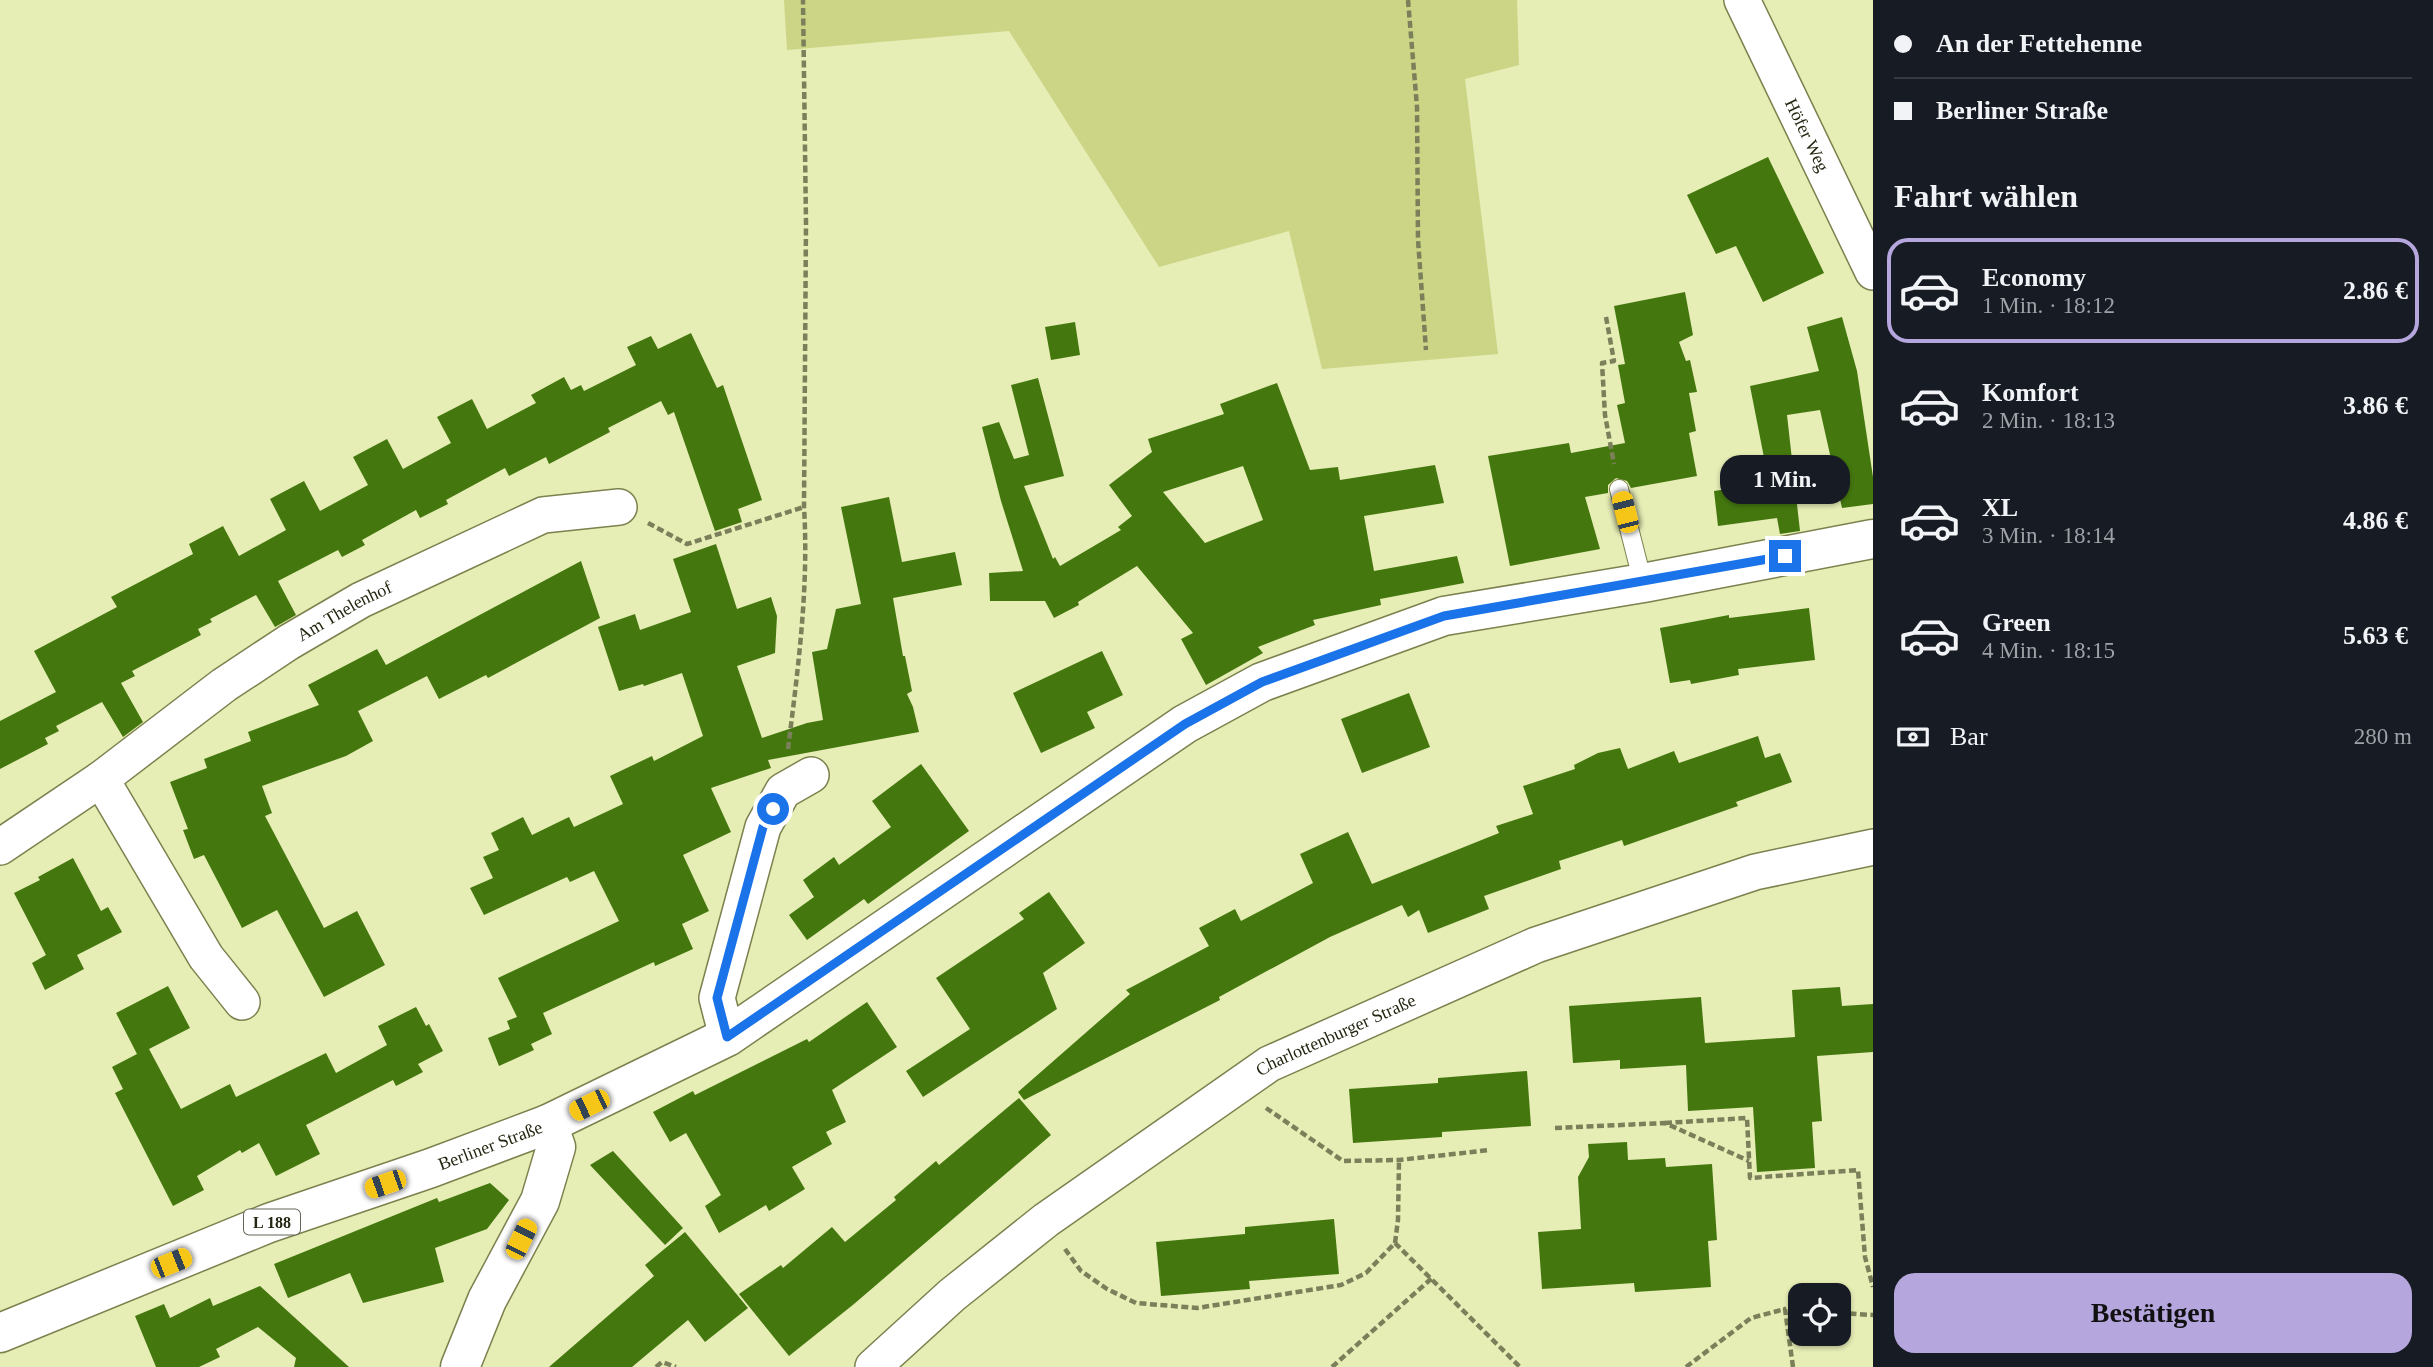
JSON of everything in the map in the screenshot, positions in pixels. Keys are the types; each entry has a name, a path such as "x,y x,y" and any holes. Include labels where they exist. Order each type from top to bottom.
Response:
{"main road":[{"name":"Berliner Straße","path":"0,1334 269,1223 548,1124 727,1037 1185,724 1262,682 1444,616 1643,583 1873,539"},
{"path":"460,1367 487,1300 540,1200 556,1147 548,1124"}],"street":[{"name":"Höfer Weg","path":"1742,0 1873,272"},
{"name":"Am Thelenhof","path":"0,847 101,779 224,685 289,642 361,600 543,515 619,507"},
{"path":"101,779 206,957 242,1002"},
{"path":"727,1037 717,998 763,827 797,783"},
{"name":"Charlottenburger Straße","path":"873,1367 952,1295 1046,1220 1269,1064 1536,945 1755,872 1873,847"}],"lane":[{"path":"1619,489 1643,583"}],"path":[{"path":"797,783 806,542 803,507 806,223 803,0"},
{"path":"1408,0 1417,107 1418,240 1426,350"},
{"path":"1606,317 1614,361 1602,363 1605,415 1619,489"},
{"path":"619,507 687,544 803,507"},
{"path":"1236,1087 1343,1161 1399,1160 1490,1150"},
{"path":"1555,1128 1747,1118 1750,1178 1858,1170 1865,1256 1873,1287"},
{"path":"1665,1123 1749,1161"},
{"path":"1081,1271 1107,1289 1136,1303 1197,1308 1340,1285 1366,1273 1395,1242 1399,1160"},
{"path":"1395,1242 1520,1367"},
{"path":"1332,1367 1432,1278"},
{"path":"1785,1309 1793,1367"},
{"path":"1686,1367 1751,1318 1788,1309"},
{"path":"1851,1314 1873,1315"},
{"path":"656,1367 662,1362 676,1367"}],"green space":[{"path":"784,0 1517,0 1519,65 1465,79 1498,354 1322,369 1289,231 1159,267 1009,31 787,50"}],"building":[{"path":"1768,157 1824,273 1763,302 1736,246 1716,254 1687,195"},
{"path":"1685,292 1693,335 1679,342 1686,361 1690,360 1697,392 1689,393 1696,431 1689,433 1697,476 1631,488 1627,481 1616,478 1608,485 1608,493 1585,497 1600,549 1510,566 1488,456 1569,443 1571,453 1625,443 1617,405 1625,403 1618,365 1625,364 1614,306"},
{"path":"1842,317 1857,371 1873,477 1873,504 1842,508 1820,410 1787,415 1800,531 1780,534 1777,518 1718,526 1714,491 1769,483 1750,386 1819,371 1807,327"},
{"path":"1075,322 1080,355 1051,360 1045,327"},
{"path":"691,333 717,388 723,385 762,500 738,509 742,522 715,531 674,412 668,415 661,401 608,428 610,432 549,464 546,457 509,476 505,468 446,500 448,504 420,518 416,510 362,540 365,545 342,557 338,550 278,581 296,615 275,627 256,595 210,619 212,622 198,629 201,635 132,671 135,676 121,683 143,722 123,737 102,702 56,726 59,731 45,738 48,744 0,769 0,721 56,692 34,651 117,607 111,597 193,554 189,544 223,526 239,556 286,530 270,499 304,481 320,511 368,485 353,457 387,439 403,469 451,443 437,417 472,399 487,429 536,403 531,395 564,377 571,390 581,385 584,391 636,365 627,347 651,336 658,349"},
{"path":"1038,378 1064,476 1024,486 1053,559 1055,557 1060,566 1121,530 1118,527 1132,516 1109,485 1152,452 1148,439 1224,414 1220,404 1277,383 1310,470 1338,467 1340,480 1435,465 1444,503 1364,516 1374,571 1457,556 1464,583 1380,599 1381,605 1313,620 1315,625 1258,647 1263,653 1206,685 1181,639 1193,633 1137,566 1078,602 1079,605 1054,618 1045,601 990,601 989,573 1023,571 982,427 999,422 1014,459 1029,455 1011,385","holes":["1243,466 1263,520 1205,543 1163,492"]},
{"path":"889,497 902,562 955,552 962,585 893,598 912,691 907,694 919,732 768,760 771,768 711,788 731,832 683,855 709,911 682,924 693,949 655,966 654,962 543,1013 552,1034 531,1044 534,1050 499,1066 488,1038 510,1029 507,1021 517,1017 498,978 619,921 594,871 570,882 567,877 484,915 470,888 493,878 483,857 499,850 491,833 523,817 532,835 569,817 574,827 623,804 610,776 652,756 654,761 703,736 682,673 619,691 598,627 635,614 640,630 691,612 673,559 716,544 737,609 771,597 777,616 775,653 737,666 762,738 823,720 812,652 827,649 836,609 861,604 841,507"},
{"path":"581,561 600,618 488,678 486,675 439,699 427,676 358,711 373,741 346,756 262,786 272,813 265,816 324,928 357,911 385,965 324,997 277,910 242,928 204,855 194,859 183,830 188,829 170,782 207,768 204,759 251,741 248,732 319,705 308,685 377,649 386,665"},
{"path":"1809,608 1815,660 1738,669 1739,675 1691,684 1690,680 1670,683 1660,628 1729,615 1729,618"},
{"path":"1102,651 1123,695 1087,712 1095,728 1041,753 1013,693"},
{"path":"1409,693 1430,747 1362,773 1341,719"},
{"path":"1758,736 1765,758 1780,753 1792,782 1736,802 1738,806 1624,846 1622,840 1559,861 1561,869 1484,896 1489,909 1428,933 1419,910 1408,917 1402,905 1330,937 1219,997 1220,1000 1024,1100 1018,1092 1130,994 1126,990 1209,946 1199,928 1235,909 1241,921 1313,883 1300,854 1348,832 1372,884 1499,833 1496,826 1533,814 1523,786 1575,769 1574,765 1598,753 1620,748 1628,769 1674,751 1679,763"},
{"path":"921,764 969,831 868,904 864,899 807,940 789,915 814,897 803,880 834,857 839,865 891,827 872,801"},
{"path":"73,858 101,911 108,907 122,932 77,955 84,969 45,990 32,963 46,955 14,893"},
{"path":"1049,892 1085,943 1043,973 1057,1009 923,1097 906,1071 970,1029 936,978 1024,919 1019,913"},
{"path":"168,986 190,1028 149,1049 181,1109 230,1084 236,1097 326,1053 336,1073 387,1045 378,1026 416,1007 426,1026 429,1024 443,1051 418,1064 423,1072 396,1086 393,1080 306,1125 320,1154 276,1176 259,1143 242,1153 240,1150 197,1176 204,1190 173,1206 115,1093 123,1089 112,1067 137,1054 116,1013"},
{"path":"1840,987 1842,1006 1873,1004 1873,1052 1817,1056 1822,1121 1812,1122 1815,1168 1757,1172 1753,1107 1688,1111 1686,1065 1620,1069 1620,1060 1573,1063 1569,1006 1701,997 1705,1043 1795,1037 1792,990"},
{"path":"867,1002 897,1047 832,1090 846,1122 826,1132 832,1144 792,1167 805,1189 769,1211 766,1205 719,1233 705,1206 721,1195 686,1133 670,1142 653,1112 693,1091 695,1095 807,1039 809,1042"},
{"path":"1527,1071 1531,1126 1442,1132 1442,1137 1353,1143 1349,1089 1438,1083 1438,1078"},
{"path":"1019,1098 1051,1135 854,1304 789,1356 739,1294 781,1265 783,1268 832,1227 845,1242 896,1200 894,1197 936,1161 939,1165"},
{"path":"1627,1142 1628,1160 1665,1158 1666,1167 1712,1164 1717,1240 1708,1241 1711,1287 1635,1292 1634,1283 1542,1289 1538,1232 1581,1229 1578,1177 1589,1157 1588,1144"},
{"path":"613,1151 683,1228 665,1245 590,1165"},
{"path":"490,1183 509,1200 487,1229 435,1248 444,1282 363,1303 350,1273 288,1298 274,1264 437,1198 439,1202"},
{"path":"1334,1219 1339,1274 1249,1281 1250,1289 1161,1296 1156,1242 1245,1234 1245,1227"},
{"path":"685,1232 748,1308 705,1342 688,1320 632,1367 549,1367 654,1276 645,1265"},
{"path":"260,1286 349,1367 294,1367 296,1358 258,1327 216,1349 220,1357 199,1367 156,1367 135,1316 164,1304 170,1318 210,1298 213,1306"}],"route":[{"path":"773,809 763,827 717,998 727,1037 1185,724 1262,682 1444,616 1785,556"}]}
